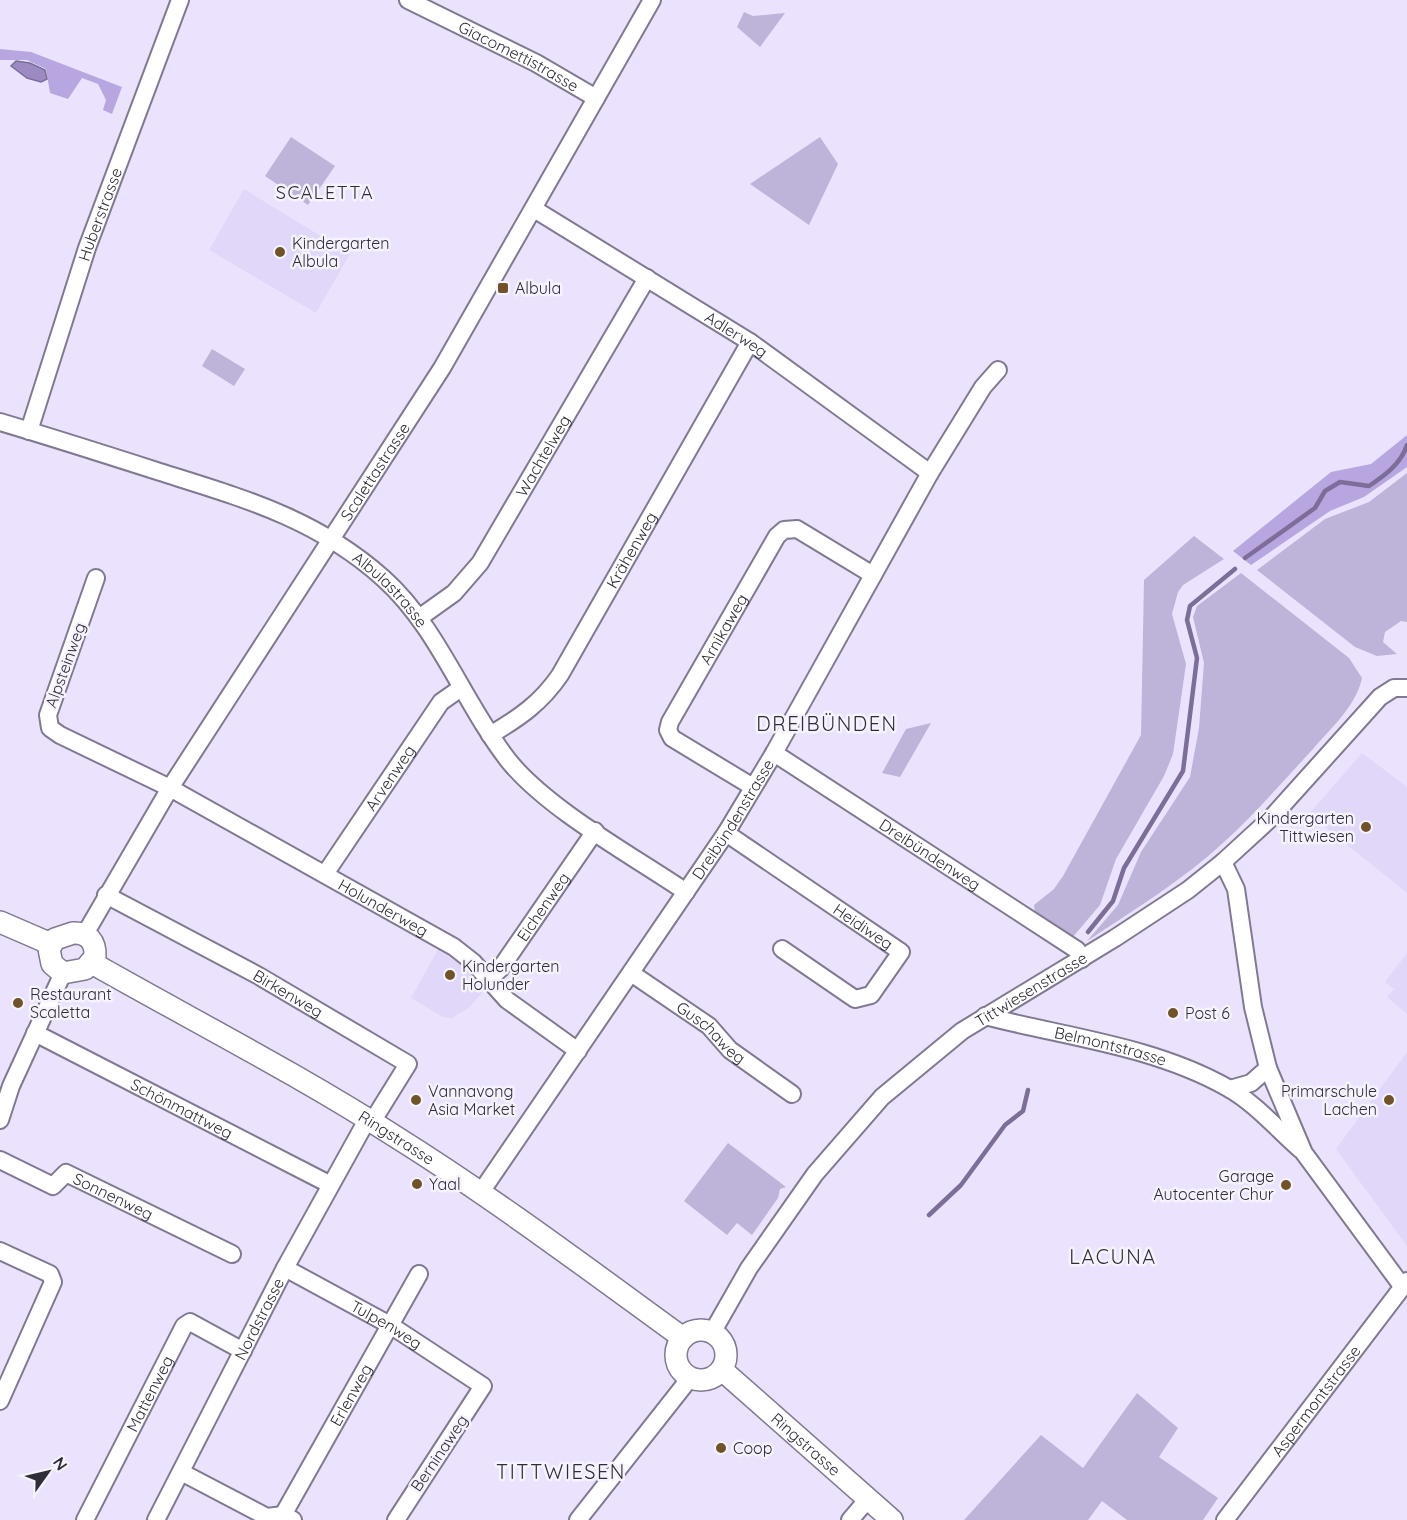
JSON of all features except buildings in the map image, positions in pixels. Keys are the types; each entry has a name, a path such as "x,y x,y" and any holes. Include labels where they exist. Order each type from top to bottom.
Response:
{"main road":[{"path":"0,922 51,944"},
{"path":"73,933 85,934 94,945 95,957 92,963 86,969 63,972 57,970 49,958 51,944 62,936 73,933"},
{"name":"Ringstrasse","path":"92,963 310,1084 481,1192 683,1338"},
{"path":"697,1331 712,1333 724,1345 725,1362 722,1370 708,1380 690,1378 678,1364 678,1346 683,1338 697,1331"},
{"name":"Ringstrasse","path":"722,1370 892,1520"}],"street":[{"name":"Huberstrasse","path":"29,431 87,248 180,0"},
{"name":"Giacomettistrasse","path":"408,0 536,63 596,98"},
{"name":"Scalettastrasse","path":"85,934 170,788 442,368 652,0"},
{"name":"Adlerweg","path":"534,208 750,342 930,473"},
{"name":"Wachtelweg","path":"419,618 454,593 480,563 647,278"},
{"name":"Krähenweg","path":"490,735 531,710 548,693 560,675 750,342"},
{"name":"Dreibündenstrasse","path":"481,1192 726,833 774,753 930,473 983,387 998,370"},
{"name":"Albulastrasse","path":"0,422 249,499 302,522 330,540 382,576 419,618 490,735 510,762 538,790 686,892"},
{"name":"Arnikaweg","path":"753,787 672,738 668,730 670,722 777,536 784,530 797,529 873,575"},
{"name":"Alpsteinweg","path":"96,578 48,715 50,728 170,788"},
{"name":"Arvenweg","path":"325,874 441,702 461,688"},
{"name":"Tittwiesenstrasse","path":"712,1333 756,1258 815,1174 861,1118 882,1097 985,1016 1082,959 1188,890 1271,818 1362,716 1400,688"},
{"name":"Dreibündenweg","path":"774,753 1077,950 1082,959"},
{"name":"Holunderweg","path":"170,788 454,947 473,962 515,1006 578,1051"},
{"name":"Eichenweg","path":"488,980 500,969 595,831"},
{"name":"Heidiweg","path":"726,833 901,952 872,995 855,999 782,949"},
{"name":"Belmontstrasse","path":"1223,862 1236,890 1250,987 1268,1068 1304,1153"},
{"name":"Birkenweg","path":"106,895 259,976 408,1064 369,1121"},
{"path":"0,1120 6,1083 36,1033 63,972"},
{"name":"Guschaweg","path":"631,973 709,1026 730,1050 792,1094"},
{"name":"Belmontstrasse","path":"985,1016 1052,1033 1124,1047 1190,1070 1230,1089 1304,1153 1405,1284"},
{"name":"Schönmattweg","path":"36,1033 329,1184"},
{"path":"1230,1089 1251,1083 1268,1068"},
{"name":"Nordstrasse","path":"156,1520 329,1184 369,1121"},
{"name":"Sonnenweg","path":"0,1160 53,1186 66,1173 232,1254"},
{"path":"0,1251 50,1274 53,1282 0,1401"},
{"name":"Tulpenweg","path":"285,1268 390,1325 483,1386"},
{"name":"Erlenweg","path":"288,1517 419,1274"},
{"name":"Aspermontstrasse","path":"1225,1520 1405,1284"},
{"name":"Mattenweg","path":"85,1520 184,1326 190,1322 243,1351"},
{"path":"578,1520 690,1378"},
{"name":"Berninaweg","path":"396,1520 483,1386"},
{"path":"181,1472 267,1517 288,1517"},
{"path":"850,1520 868,1499"}],"shaded area":[{"path":"744,12 753,16 785,13 760,47 737,27"},
{"path":"0,49 31,52 122,87 112,114 103,110 106,100 98,84 82,78 68,99 50,93 46,69 27,60 0,60"},
{"path":"16,61 30,63 45,70 47,79 41,82 27,78 11,66"},
{"path":"291,137 335,166 308,205 265,176"},
{"path":"820,137 838,164 809,225 750,184"},
{"name":"Kindergarten Albula","path":"244,189 350,254 316,313 209,250"},
{"path":"212,349 245,369 234,386 202,366"},
{"path":"1407,435 1407,467 1364,497 1330,511 1251,565 1233,551 1331,472 1371,464"},
{"path":"1407,473 1407,622 1401,621 1385,632 1383,642 1397,654 1377,656 1355,647 1257,570 1325,519 1369,502"},
{"path":"1194,536 1224,559 1183,585 1178,592 1172,614 1186,664 1173,754 1164,776 1116,859 1100,905 1072,938 1035,913 1034,905 1054,889 1063,876 1141,735 1144,580"},
{"path":"1241,573 1349,658 1362,678 1359,688 1349,707 1335,725 1259,808 1224,842 1175,882 1087,941 1118,905 1141,852 1190,777 1199,728 1204,663 1193,617 1197,606"},
{"path":"931,723 900,777 882,773 906,729"},
{"name":"Kindergarten Tittwiesen","path":"1362,753 1407,787 1407,893 1309,814"},
{"name":"Kindergarten Holunder","path":"440,946 465,962 487,987 470,1007 452,1018 443,1017 411,998"},
{"path":"1407,953 1407,1014 1387,997 1394,989 1385,982"},
{"name":"Primarschule Lachen","path":"1407,1052 1407,1246 1336,1149"},
{"path":"728,1143 786,1187 780,1189 778,1198 752,1235 737,1223 727,1235 684,1201"},
{"path":"1137,1393 1178,1428 1159,1457 1218,1498 1203,1520 1127,1520 1102,1501 1088,1520 964,1520 1041,1435 1083,1468"}],"waterway":[{"path":"1245,558 1315,508 1325,491 1340,482 1369,486 1375,482 1396,464 1407,445"},
{"path":"1088,932 1113,901 1124,868 1183,771 1197,658 1187,620 1190,606 1235,569"},
{"path":"929,1215 961,1185 1005,1125 1023,1111 1028,1090"}],"place":[{"name":"Kindergarten Albula","path":"280,252"},
{"name":"Albula","path":"503,288"},
{"name":"Kindergarten Tittwiesen","path":"1366,827"},
{"name":"Kindergarten Holunder","path":"450,975"},
{"name":"Restaurant Scaletta","path":"18,1003"},
{"name":"Post 6","path":"1173,1013"},
{"name":"Vannavong Asia Market","path":"416,1100"},
{"name":"Primarschule Lachen","path":"1389,1100"},
{"name":"Yaal","path":"417,1184"},
{"name":"Garage Autocenter Chur","path":"1286,1185"},
{"name":"Coop","path":"721,1448"}],"district":[{"name":"SCALETTA","path":"325,193"},
{"name":"DREIBÜNDEN","path":"827,724"},
{"name":"LACUNA","path":"1113,1257"},
{"name":"TITTWIESEN","path":"561,1472"}]}
